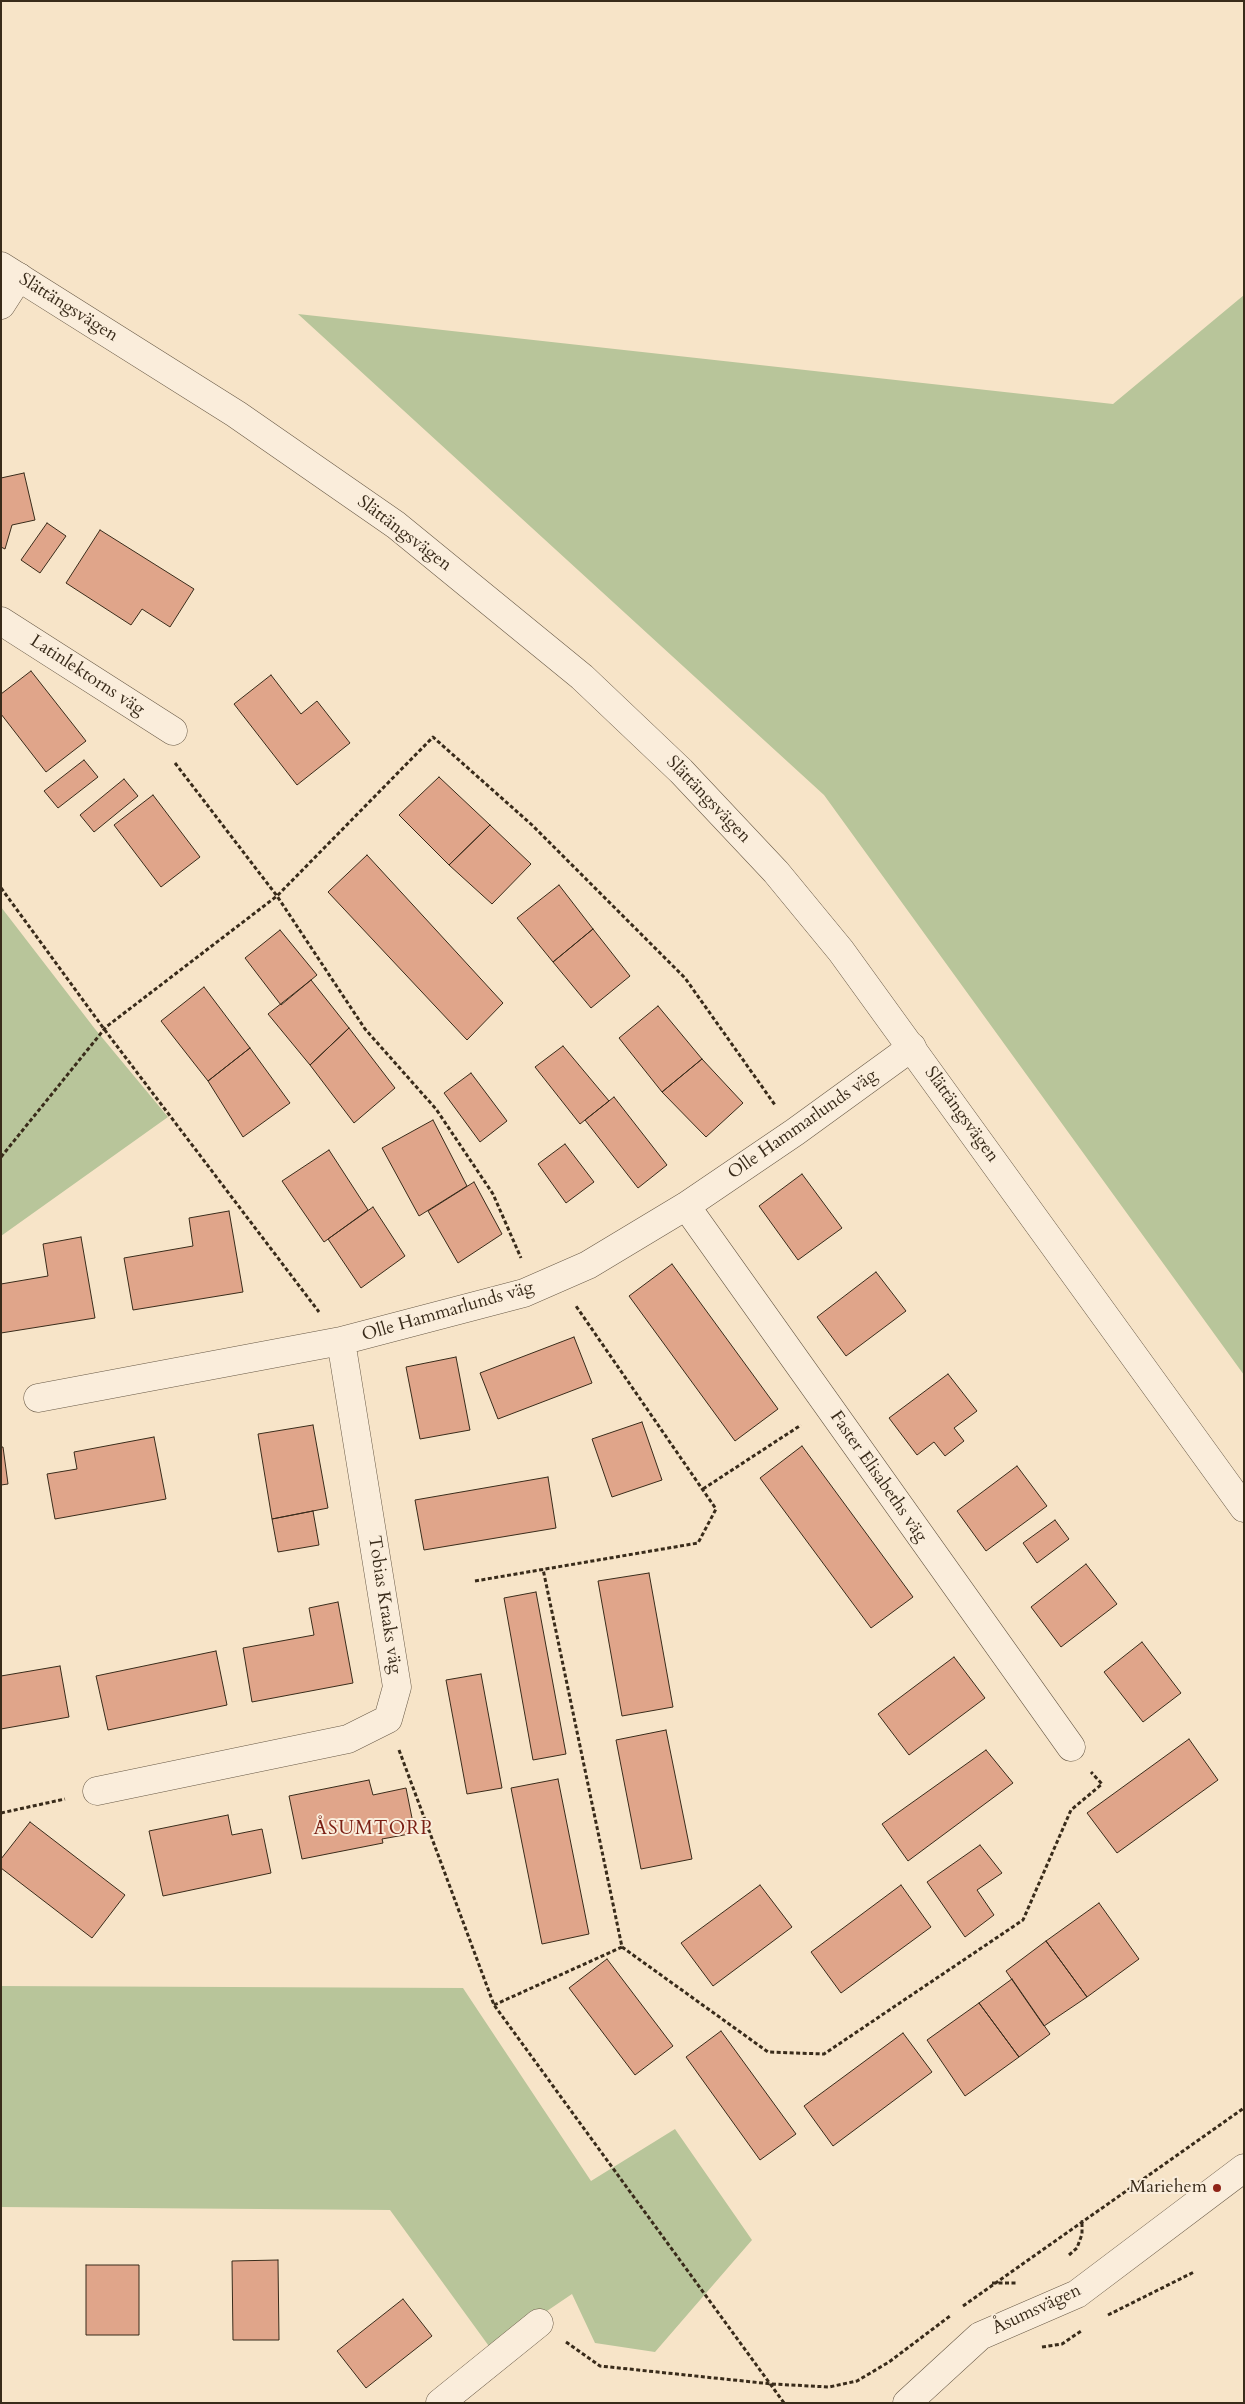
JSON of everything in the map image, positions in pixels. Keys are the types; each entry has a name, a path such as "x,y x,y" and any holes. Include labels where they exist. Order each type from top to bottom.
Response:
{"street":[{"path":"1,305 10,272"},
{"name":"Slättängsvägen","path":"10,272 236,414 396,525 582,677 681,771 776,872 841,951 1244,1508"},
{"name":"Latinlektorns väg","path":"1,621 173,731"},
{"name":"Olle Hammarlunds väg","path":"38,1398 341,1341 524,1293 588,1265 686,1206 795,1132 912,1047"},
{"name":"Faster Elisabeths väg","path":"686,1206 1071,1747"},
{"name":"Tobias Kraaks väg","path":"341,1341 397,1687 388,1719"},
{"path":"97,1791 348,1739 388,1719"},
{"name":"Åsumsvägen","path":"907,2403 980,2336 1077,2294 1244,2168"},
{"path":"440,2403 539,2323"}],"path":[{"path":"173,731 172,760 277,896 365,1029 436,1108 493,1194 520,1254 524,1293"},
{"path":"1,1156 104,1029 277,896 433,737 532,825 685,978 795,1132"},
{"path":"1,888 104,1029 341,1341"},
{"path":"475,1581 698,1543 716,1509 557,1279"},
{"path":"703,1490 828,1407"},
{"path":"543,1569 622,1947 768,2052 824,2054 1023,1920 1071,1810 1102,1784 1071,1747"},
{"path":"388,1719 494,2005 784,2403"},
{"path":"1,1813 35,1808 97,1791"},
{"path":"494,2005 622,1947"},
{"path":"960,2308 992,2283 1244,2108"},
{"path":"1063,2261 1077,2248 1082,2234 1082,2220"},
{"path":"992,2283 1023,2283"},
{"path":"539,2323 600,2366 829,2388 858,2382 889,2362 952,2314"}],"green space":[{"path":"1244,295 1244,1375 824,795 298,314 1113,404"},
{"path":"1,907 95,1029 168,1117 1,1236"},
{"path":"1,1986 463,1988 591,2181 675,2129 752,2240 655,2352 595,2343 572,2294 491,2349 390,2210 1,2207"}],"building":[{"path":"24,473 35,520 12,525 5,549 1,547 1,478"},
{"path":"47,523 66,536 40,573 21,560"},
{"path":"100,530 194,589 170,627 142,609 131,625 66,583"},
{"path":"31,671 86,741 46,772 1,714 1,694"},
{"path":"271,675 301,714 317,701 350,743 297,785 234,704"},
{"path":"84,760 98,777 58,808 44,791"},
{"path":"439,777 490,825 449,865 399,815"},
{"path":"124,779 138,796 94,832 80,815"},
{"path":"153,795 200,857 161,887 114,825"},
{"path":"490,825 531,864 492,904 449,865"},
{"path":"367,855 503,1003 467,1040 328,892"},
{"path":"559,885 593,929 553,962 517,918"},
{"path":"593,929 630,976 591,1008 553,962"},
{"path":"280,930 317,975 281,1005 245,958"},
{"path":"311,980 349,1028 310,1065 268,1014"},
{"path":"204,987 250,1048 208,1081 161,1021"},
{"path":"658,1006 702,1059 662,1092 619,1038"},
{"path":"349,1028 395,1088 354,1123 310,1065"},
{"path":"563,1046 609,1101 580,1124 535,1067"},
{"path":"250,1048 290,1103 243,1137 208,1081"},
{"path":"702,1059 743,1103 706,1137 662,1092"},
{"path":"471,1073 507,1121 480,1142 444,1093"},
{"path":"614,1097 667,1165 638,1188 585,1120"},
{"path":"433,1120 467,1186 419,1216 382,1148"},
{"path":"565,1144 594,1182 566,1203 538,1164"},
{"path":"329,1150 368,1210 324,1242 282,1181"},
{"path":"802,1174 842,1228 798,1260 759,1206"},
{"path":"474,1182 502,1234 458,1263 428,1211"},
{"path":"373,1207 405,1256 361,1288 328,1239"},
{"path":"229,1211 243,1292 133,1310 124,1258 193,1246 189,1218"},
{"path":"81,1237 95,1318 1,1333 1,1284 48,1276 43,1244"},
{"path":"672,1264 778,1409 735,1441 629,1296"},
{"path":"876,1272 906,1311 846,1356 817,1317"},
{"path":"574,1337 592,1383 498,1419 480,1373"},
{"path":"456,1357 470,1430 420,1439 406,1367"},
{"path":"948,1374 977,1411 954,1428 964,1441 945,1456 934,1442 917,1455 889,1418"},
{"path":"642,1422 662,1480 612,1497 592,1439"},
{"path":"313,1425 328,1508 272,1519 258,1434"},
{"path":"154,1437 166,1499 55,1519 47,1474 77,1469 74,1452"},
{"path":"802,1446 913,1597 871,1628 760,1478"},
{"path":"1,1447 3,1447 8,1484 1,1485"},
{"path":"1017,1466 1047,1506 986,1551 957,1511"},
{"path":"548,1477 556,1528 424,1550 415,1500"},
{"path":"313,1511 319,1545 278,1552 272,1519"},
{"path":"1055,1520 1069,1539 1037,1563 1023,1543"},
{"path":"1086,1564 1117,1604 1061,1647 1031,1607"},
{"path":"649,1573 673,1707 622,1716 598,1581"},
{"path":"536,1592 566,1754 533,1760 504,1598"},
{"path":"338,1602 353,1683 252,1702 243,1648 314,1635 309,1608"},
{"path":"1142,1642 1181,1693 1143,1722 1104,1672"},
{"path":"216,1651 227,1705 108,1730 96,1676"},
{"path":"954,1657 985,1698 909,1755 878,1714"},
{"path":"60,1666 69,1717 1,1729 1,1676"},
{"path":"481,1674 502,1788 467,1794 446,1680"},
{"path":"666,1730 692,1859 641,1869 616,1740"},
{"path":"1189,1739 1218,1780 1117,1853 1087,1813"},
{"path":"986,1750 1013,1783 908,1861 882,1824"},
{"path":"558,1779 589,1934 542,1944 511,1788"},
{"path":"369,1780 373,1795 406,1788 415,1833 382,1839 383,1843 302,1859 289,1796"},
{"path":"228,1815 232,1835 262,1829 271,1873 163,1896 149,1831"},
{"path":"30,1822 125,1895 92,1938 1,1868 1,1859"},
{"path":"980,1845 1002,1873 977,1890 994,1915 965,1937 927,1882"},
{"path":"760,1885 792,1927 713,1986 681,1943"},
{"path":"901,1885 931,1927 841,1993 811,1952"},
{"path":"1099,1903 1139,1959 1087,1997 1046,1941"},
{"path":"1046,1941 1087,1997 1044,2026 1006,1971"},
{"path":"607,1959 673,2046 635,2075 569,1988"},
{"path":"1012,1979 1050,2034 1019,2057 979,2003"},
{"path":"979,2003 1019,2057 965,2096 927,2040"},
{"path":"721,2031 796,2134 760,2160 686,2057"},
{"path":"903,2033 932,2072 833,2146 804,2106"},
{"path":"278,2260 279,2340 233,2340 232,2261"},
{"path":"86,2265 139,2265 139,2335 86,2335"},
{"path":"403,2299 432,2336 366,2388 337,2351"}],"place":[{"name":"Mariehem","path":"1217,2188"}],"district":[{"name":"ÅSUMTORP","path":"373,1830"}]}
